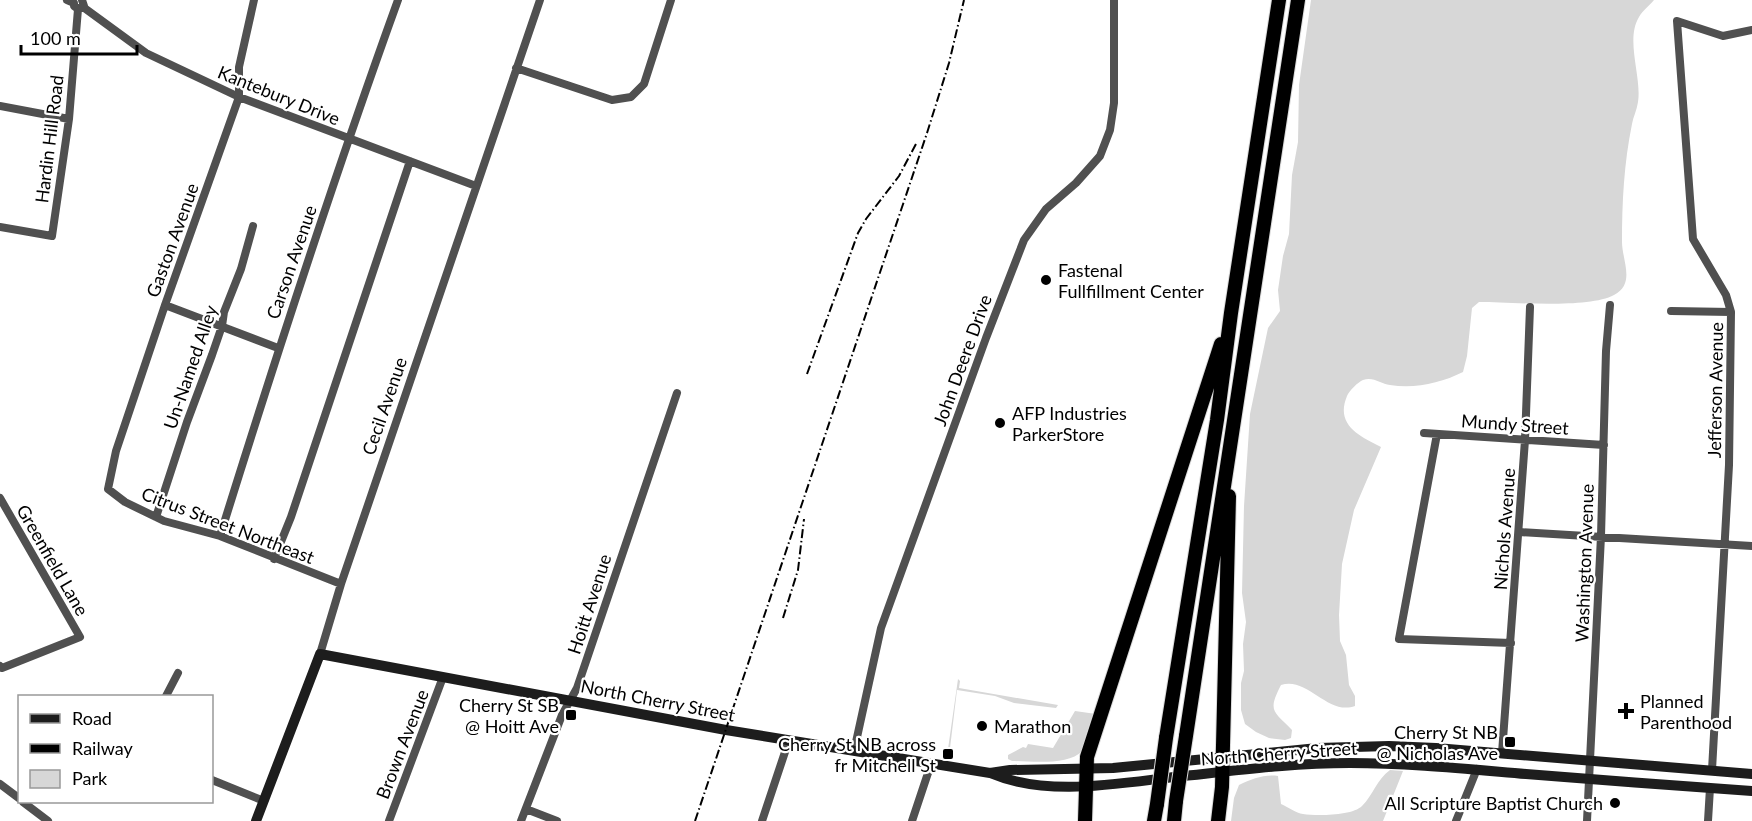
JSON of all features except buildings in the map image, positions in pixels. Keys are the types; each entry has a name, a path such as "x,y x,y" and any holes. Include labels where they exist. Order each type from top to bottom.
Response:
{"highway":[{"path":"1154,821 1217,420 1279,0"},
{"path":"1174,821 1298,0"},
{"path":"1085,821 1087,757 1231,314"},
{"path":"1218,821 1222,772 1228,580 1229,446"}],"main road":[{"name":"North Cherry Street","path":"320,654 691,724 990,773 1008,781 1024,783 1086,785 1349,763 1425,765 1752,791"},
{"name":"Cecil Avenue","path":"256,821 320,654"},
{"name":"North Cherry Street","path":"990,773 1010,770 1086,769 1318,748 1408,746 1752,774"}],"street":[{"name":"Gaston Avenue","path":"108,489 116,451 239,97 239,67 254,0"},
{"name":"Carson Avenue","path":"220,536 278,348 348,138 398,0"},
{"name":"Cecil Avenue","path":"320,654 341,584 540,0"},
{"path":"516,68 612,100 631,97 644,84 671,0"},
{"name":"John Deere Drive","path":"854,751 881,628 1024,240 1046,209 1076,183 1100,156 1110,130 1114,103 1114,0"},
{"name":"Kantebury Drive","path":"77,3 146,53 239,97 476,186"},
{"name":"Hardin Hill Road","path":"0,227 52,236 69,119 77,3"},
{"name":"Jefferson Avenue","path":"1712,770 1728,465 1731,312 1726,295 1693,239 1677,21 1723,36 1752,30"},
{"path":"0,106 69,119"},
{"path":"274,559 291,517 410,161"},
{"name":"Un-Named Alley","path":"156,517 222,326 224,312 241,269 253,226"},
{"path":"165,305 278,348"},
{"name":"Washington Avenue","path":"1587,821 1601,536 1606,351 1610,305"},
{"name":"Nichols Avenue","path":"1502,753 1525,440 1530,307"},
{"path":"1671,311 1731,312"},
{"name":"Hoitt Avenue","path":"521,821 562,715 571,700 676,393"},
{"name":"Mundy Street","path":"1424,433 1604,445"},
{"path":"1437,434 1399,639 1510,643"},
{"name":"Citrus Street Northeast","path":"108,489 125,502 156,517 220,536 341,584"},
{"name":"Greenfield Lane","path":"0,498 80,637 1,667"},
{"path":"1519,532 1752,546"},
{"path":"167,695 178,673"},
{"name":"Brown Avenue","path":"389,821 443,677"},
{"path":"762,821 789,740"},
{"path":"912,821 931,764"},
{"path":"1456,821 1477,770"},
{"path":"213,780 264,801"},
{"path":"0,784 18,798"},
{"path":"1708,821 1710,788"},
{"path":"25,803 48,821"},
{"path":"526,809 557,821"}],"green space":[{"path":"1311,0 1654,0 1644,10 1635,26 1634,47 1639,92 1629,139 1624,183 1622,242 1626,271 1625,285 1614,295 1586,302 1549,304 1479,302 1472,308 1463,372 1437,382 1418,386 1390,385 1367,379 1359,383 1347,396 1344,415 1351,428 1357,434 1381,447 1354,510 1342,564 1340,641 1346,655 1349,685 1355,696 1355,706 1345,708 1336,706 1300,686 1281,685 1274,701 1274,710 1292,730 1291,738 1285,740 1269,738 1256,732 1245,724 1241,710 1246,622 1242,593 1244,506 1250,414 1268,328 1280,311 1278,290 1289,234 1292,175 1298,142 1299,85"},
{"path":"958,679 959,688 1058,705 1056,708 1014,703 995,696 957,690 950,748 952,753 947,756"},
{"path":"1075,711 1096,714 1084,747 1076,756 1049,762 1008,759 1008,755 1023,747 1026,748 1028,744 1053,748"},
{"path":"1390,770 1403,771 1383,821 1231,821 1234,798 1239,785 1253,779 1278,776 1281,804 1295,811 1316,815 1334,814 1350,812 1362,806"}],"railway":[{"path":"695,821 927,133 949,63 964,0"},
{"path":"807,374 858,233 899,176 917,142"},
{"path":"783,618 798,570 804,519"}],"place":[{"name":"Fastenal Fullfillment Center","path":"1046,280"},
{"name":"AFP Industries ParkerStore","path":"1000,423"},
{"name":"Planned Parenthood","path":"1626,711"},
{"name":"Cherry St SB @ Hoitt Ave","path":"571,715"},
{"name":"Marathon","path":"982,726"},
{"name":"Cherry St NB @ Nicholas Ave","path":"1510,742"},
{"name":"Cherry St NB across fr Mitchell St","path":"948,754"},
{"name":"All Scripture Baptist Church","path":"1615,803"}]}
